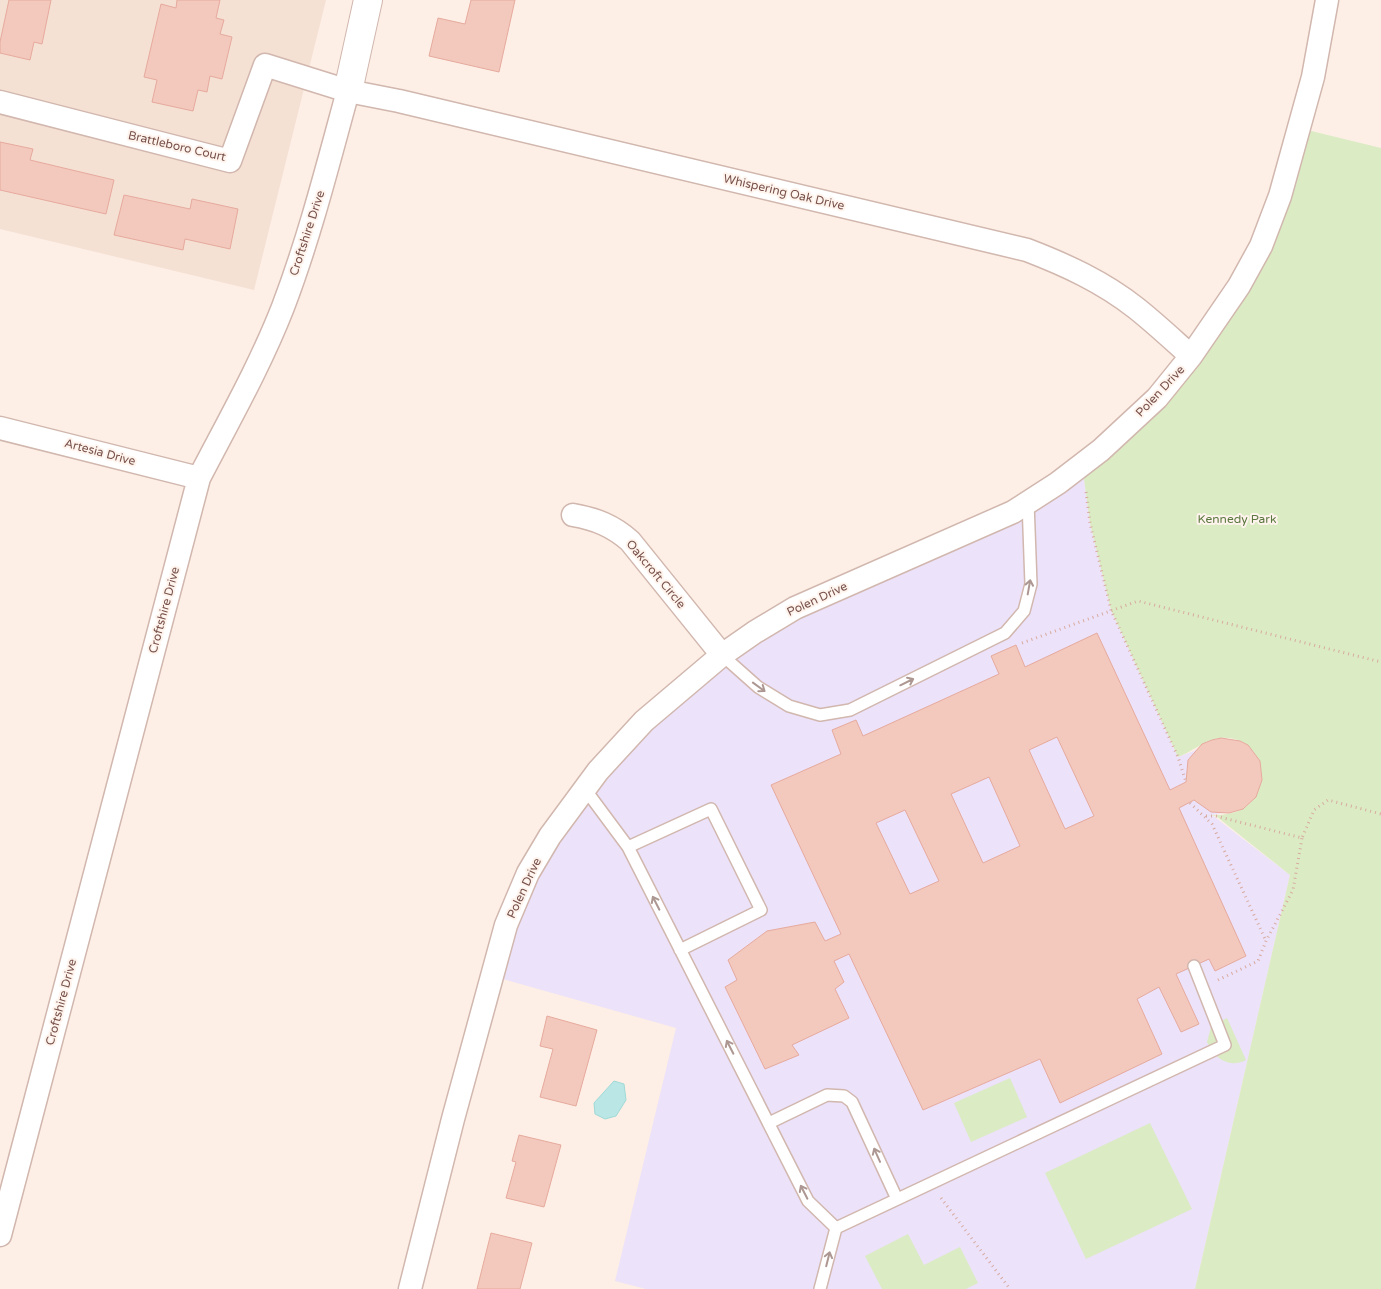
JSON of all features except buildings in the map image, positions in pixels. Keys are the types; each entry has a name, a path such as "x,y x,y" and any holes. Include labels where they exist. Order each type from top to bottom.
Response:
{"street":[{"name":"Croftshire Drive","path":"0,1235 199,478 254,370 282,308 313,222 348,91 368,0"},
{"name":"Polen Drive","path":"410,1289 453,1119 506,925 528,873 550,836 598,771 644,721 722,655 795,608 1012,512 1082,464 1157,398 1191,356 1239,286 1261,246 1280,196 1313,77 1327,0"},
{"name":"Brattleboro Court","path":"0,102 230,161 265,65 348,91"},
{"name":"Whispering Oak Drive","path":"348,91 399,101 1027,250 1066,265 1102,284 1136,307 1191,356"},
{"name":"Artesia Drive","path":"0,428 199,478"},
{"name":"Oakcroft Circle","path":"573,515 593,518 618,530 630,541 722,655"}],"lane":[{"path":"722,655 758,687 789,706 820,716 850,710 1006,633 1024,611 1031,584 1028,502"},
{"path":"585,789 628,848 808,1201 836,1228"},
{"path":"628,848 711,809 761,910 680,950"},
{"path":"820,1289 836,1228 1225,1045 1194,966"},
{"path":"769,1123 827,1095 844,1096 852,1102 897,1199"}],"path":[{"path":"1082,464 1090,523 1111,610 1178,757 1186,782"},
{"path":"1016,645 1138,601 1381,662"},
{"path":"1203,988 1258,961 1266,941 1293,890 1302,838 1314,810 1328,800 1381,814"},
{"path":"1190,803 1206,816 1212,824 1266,941"},
{"path":"1206,816 1216,816 1302,838"},
{"path":"1212,824 1216,816"},
{"path":"930,1184 1010,1289"}],"shaded area":[{"path":"0,0 326,0 254,290 0,229"},
{"path":"1082,464 1090,523 1111,610 1178,757 1194,751 1212,740 1221,738 1240,741 1256,752 1262,769 1262,780 1256,797 1243,809 1212,815 1290,875 1195,1289 646,1289 615,1281 676,1028 492,976 506,925 598,771 722,655 1013,512"}],"green space":[{"name":"Kennedy Park","path":"1299,128 1381,148 1381,1289 1195,1289 1290,875 1216,816 1206,816 1236,812 1244,808 1254,798 1260,787 1259,763 1254,752 1245,744 1233,739 1214,739 1178,757 1111,610 1090,523 1082,464 1101,450 1239,286"},
{"path":"1227,1018 1246,1060 1233,1063 1223,1060 1214,1053 1207,1042 1211,1027"},
{"path":"1010,1078 1027,1117 971,1142 954,1103"},
{"path":"1150,1123 1192,1209 1086,1259 1045,1173"},
{"path":"908,1234 924,1265 960,1247 978,1283 966,1289 882,1289 865,1256"}],"water":[{"path":"614,1081 624,1084 626,1100 616,1116 605,1119 595,1114 594,1103"}]}
